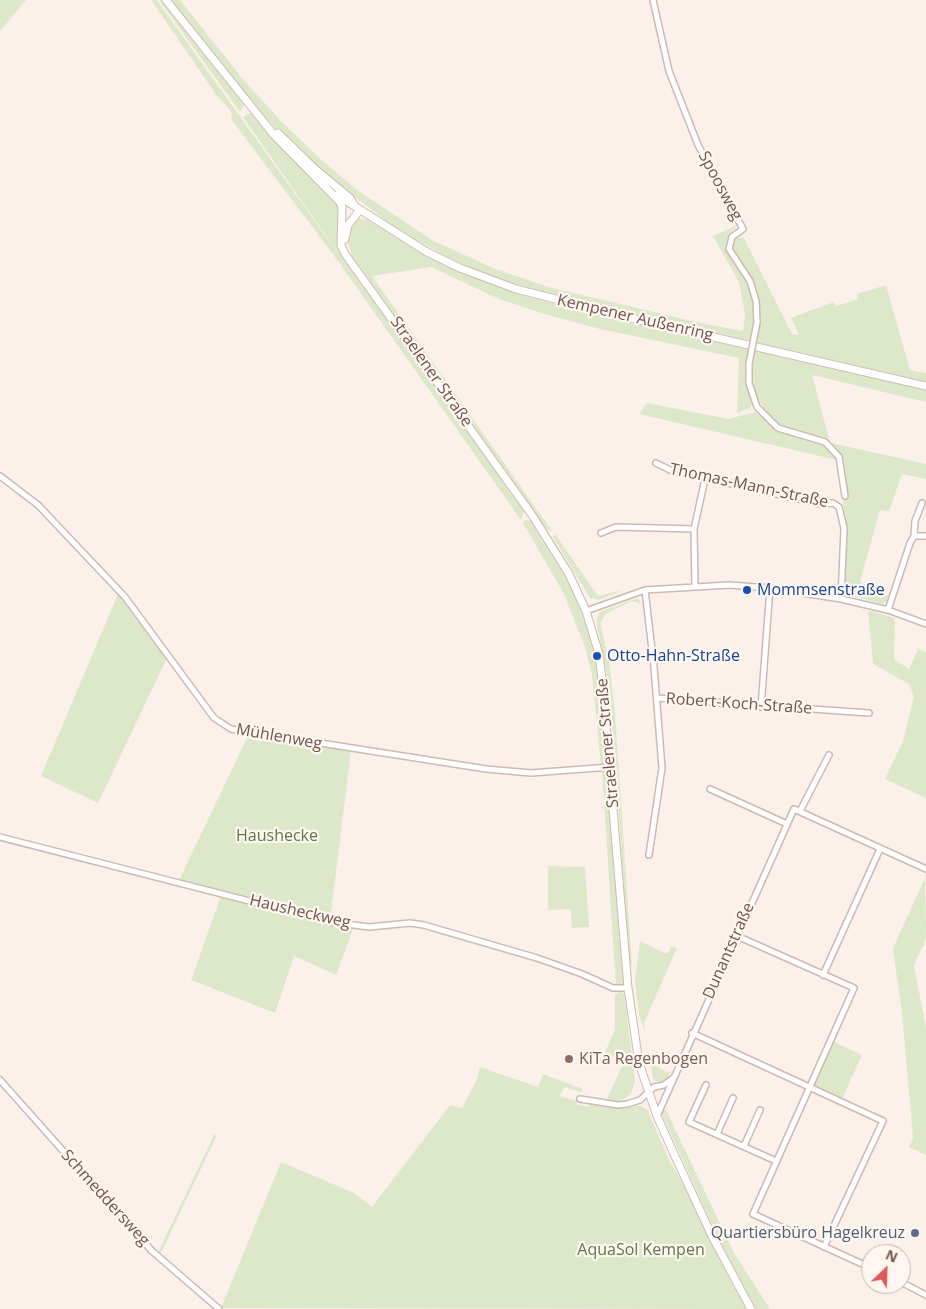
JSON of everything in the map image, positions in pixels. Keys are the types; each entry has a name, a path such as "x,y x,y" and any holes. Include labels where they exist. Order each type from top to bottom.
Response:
{"street":[{"name":"Straelener Straße","path":"166,0 205,51 283,145 341,204 341,245 532,515 570,574 586,610 599,654 628,988 639,1063 657,1116 712,1236 751,1309"},
{"name":"Spoosweg","path":"653,0 669,71 698,145 742,229 732,237 729,249 750,281 756,302 757,322 749,364 750,383 757,406 778,428 825,442 839,457 845,496"},
{"name":"Straelener Straße","path":"269,127 350,198 357,207"},
{"name":"Straelener Straße","path":"329,190 347,203 357,207"},
{"name":"Straelener Straße","path":"357,207 348,225 345,237 349,253 366,281"},
{"path":"342,218 357,207"},
{"name":"Kempener Außenring","path":"357,207 404,239 434,255 516,289 618,315 926,386"},
{"name":"Thomas-Mann-Straße","path":"656,463 670,470 705,479 821,504 833,503 839,507 844,528 841,599"},
{"name":"Mühlenweg","path":"0,476 38,505 125,598 214,718 231,729 255,735 495,770 531,773 610,767"},
{"path":"695,587 694,529 705,479"},
{"path":"888,610 914,536 916,521 922,503"},
{"path":"602,533 616,528 694,529"},
{"path":"914,536 926,536"},
{"path":"586,610 645,590 729,585 770,588 841,599 888,610 926,624"},
{"path":"761,707 770,588"},
{"name":"Robert-Koch-Straße","path":"645,590 657,698 761,707 869,712"},
{"path":"649,855 662,768 657,698"},
{"path":"829,754 800,811 926,869"},
{"path":"710,789 787,824"},
{"name":"Dunantstraße","path":"657,1116 794,809 800,811"},
{"name":"Hausheckweg","path":"0,837 331,922 370,927 410,923 424,925 546,961 613,988 628,988"},
{"path":"823,974 880,849"},
{"path":"737,936 854,988 752,1214 861,1264"},
{"path":"692,1034 883,1121 824,1247"},
{"path":"580,1099 618,1105 640,1100 654,1087 664,1085 672,1079"},
{"name":"Schmeddersweg","path":"0,1080 152,1251 219,1309"},
{"path":"706,1085 689,1122 776,1161"},
{"path":"717,1134 733,1098"},
{"path":"744,1146 760,1110"},
{"path":"911,1287 926,1295"}],"green space":[{"path":"0,0 26,0 0,31"},
{"path":"151,0 157,0 356,279 243,117 252,112 282,148 334,198 340,209 338,239 418,360 524,511 521,520 338,261 231,119 232,114 230,110 217,96"},
{"path":"159,0 162,0 245,104 240,112"},
{"path":"170,0 180,0 242,78 281,121 317,156 357,190 432,240 493,268 548,287 705,324 743,331 745,314 739,282 713,236 738,225 729,234 726,245 750,289 754,303 753,333 757,334 759,311 753,285 734,253 733,243 737,238 744,238 792,334 799,335 791,318 834,302 836,306 858,299 857,294 886,285 910,370 926,373 926,382 548,294 488,275 449,258 396,228 329,178 277,130 252,102"},
{"path":"357,218 367,220 424,255 457,271 530,297 926,389 926,402 812,375 829,439 812,436 788,430 766,414 754,390 752,362 747,361 747,376 752,404 750,408 737,413 739,358 600,329 541,313 499,299 431,267 372,276 552,531 547,530 352,256 347,241 347,232"},
{"path":"647,403 728,419 756,412 789,435 820,443 829,449 838,460 842,460 831,443 926,464 926,479 902,474 889,511 880,510 860,582 888,596 887,601 881,604 844,593 847,527 837,460 639,414"},
{"path":"525,520 530,521 572,588 590,635 597,662 607,761 601,765 592,675 585,647 564,594 523,523"},
{"path":"555,534 598,596 623,590 599,600 590,598 553,537"},
{"path":"118,594 167,658 98,803 41,776"},
{"path":"638,598 641,605 632,601 607,613 600,622 609,661 615,713 632,966 629,961 610,691 596,620 600,612"},
{"path":"871,611 894,618 895,620 894,659 909,669 918,649 926,652 926,798 885,779 903,741 914,696 909,684 873,664 868,612"},
{"name":"Haushecke","path":"245,734 351,751 330,920 175,880 180,878 247,738"},
{"path":"602,769 608,771 609,777 623,976 623,984 616,987"},
{"path":"548,866 585,867 589,927 572,928 571,909 548,910"},
{"path":"925,878 926,939 914,965 926,1028 926,1155 909,1147 913,1138 902,1014 893,948"},
{"path":"221,896 353,929 336,975 294,956 275,1013 191,980"},
{"path":"410,925 536,960 570,972 445,936"},
{"path":"640,941 667,954 671,947 677,948 644,1023 645,1032 639,1015 635,980"},
{"path":"621,991 624,994 635,1081 631,1093 626,1098 618,1101 606,1101 624,1062 605,1052 615,1030 615,995"},
{"path":"832,1041 862,1055 842,1099 812,1084"},
{"path":"651,1064 668,1072 671,1071 667,1079 662,1082 653,1080"},
{"name":"AquaSol Kempen","path":"480,1067 538,1087 543,1074 583,1089 581,1092 565,1087 559,1096 577,1101 576,1104 587,1107 593,1105 608,1107 640,1106 647,1109 669,1160 689,1194 733,1286 748,1309 221,1308 281,1162 354,1193 372,1207 450,1105 462,1108 477,1079"},
{"path":"666,1110 734,1253 770,1309 755,1309 739,1283 664,1119 662,1114"},
{"path":"214,1135 217,1135 160,1255 158,1253"}],"place":[{"name":"Mommsenstraße","path":"747,590"},
{"name":"Otto-Hahn-Straße","path":"597,656"},
{"name":"KiTa Regenbogen","path":"569,1059"},
{"name":"Quartiersbüro Hagelkreuz","path":"915,1233"}]}
